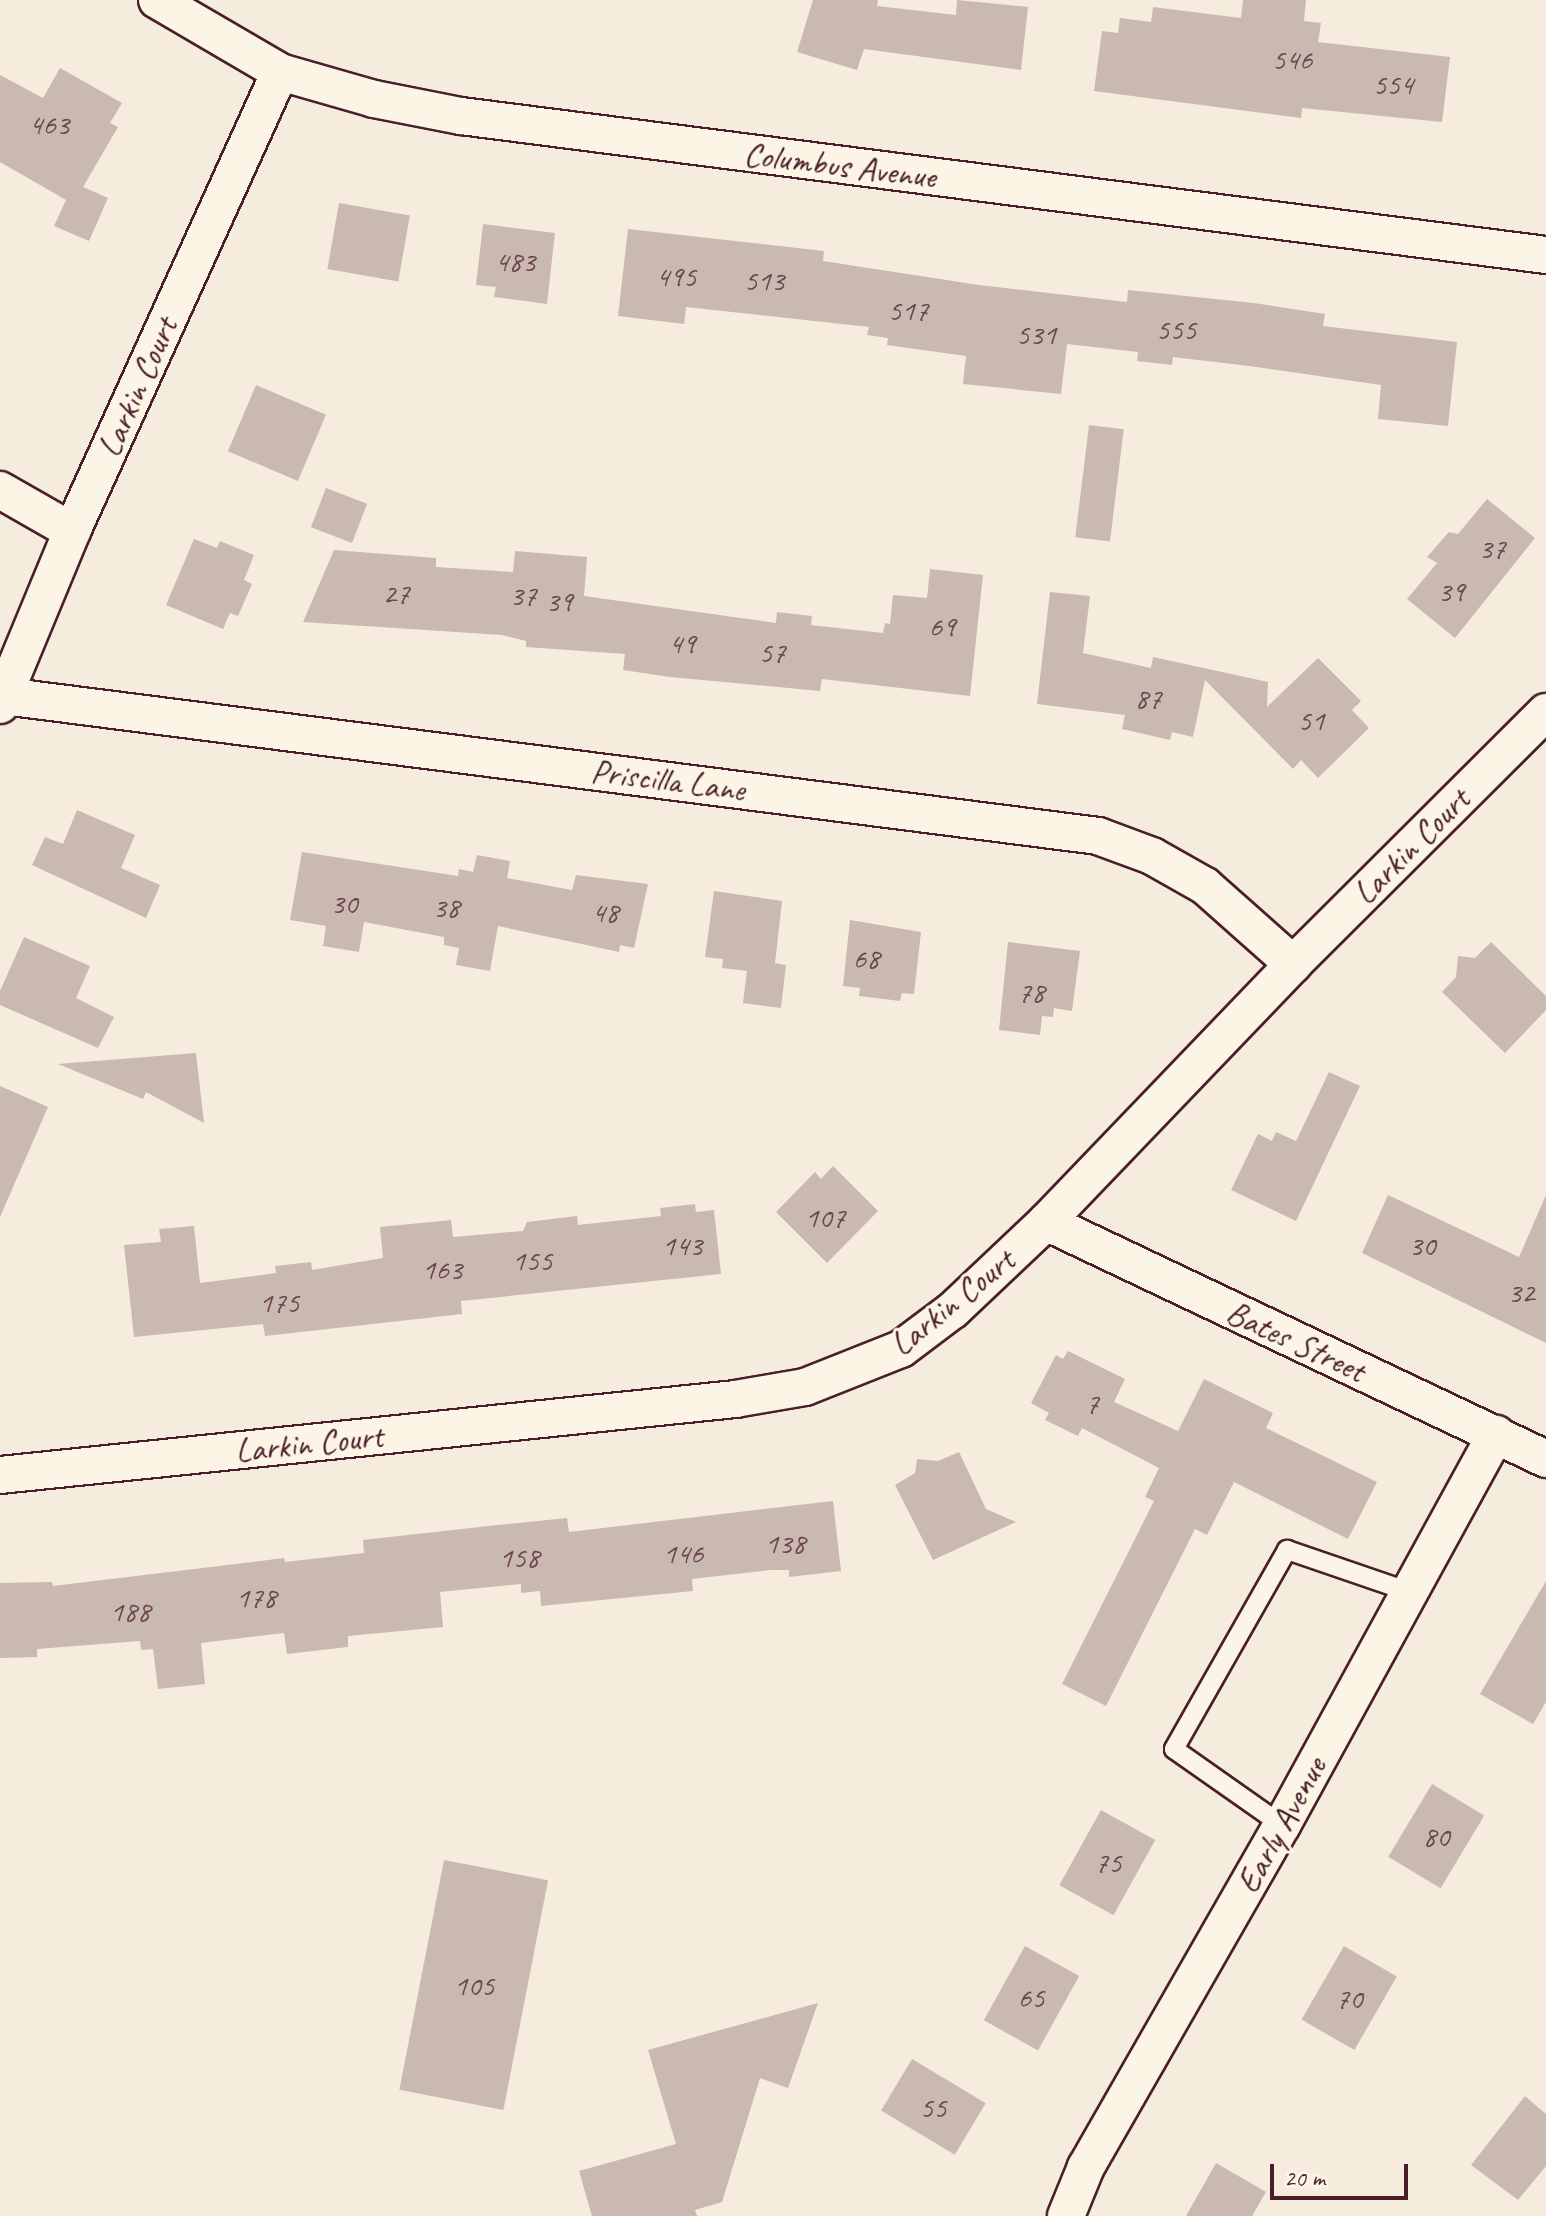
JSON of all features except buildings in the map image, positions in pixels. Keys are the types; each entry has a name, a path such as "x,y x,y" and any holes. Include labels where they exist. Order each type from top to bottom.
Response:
{"street":[{"name":"Columbus Avenue","path":"157,0 280,72 374,99 461,116 1546,255"},
{"name":"Larkin Court","path":"2,700 72,531 280,72"},
{"path":"0,490 72,531"},
{"name":"Priscilla Lane","path":"2,700 1098,836 1152,856 1205,886 1293,964"},
{"name":"Larkin Court","path":"0,1475 805,1387 901,1349 953,1310 1046,1222 1293,964 1546,712"},
{"name":"Bates Street","path":"1046,1222 1546,1459"},
{"name":"Early Avenue","path":"1066,2216 1086,2167 1282,1825 1496,1434"}],"lane":[{"path":"1282,1825 1174,1749 1287,1550 1410,1592"}]}
